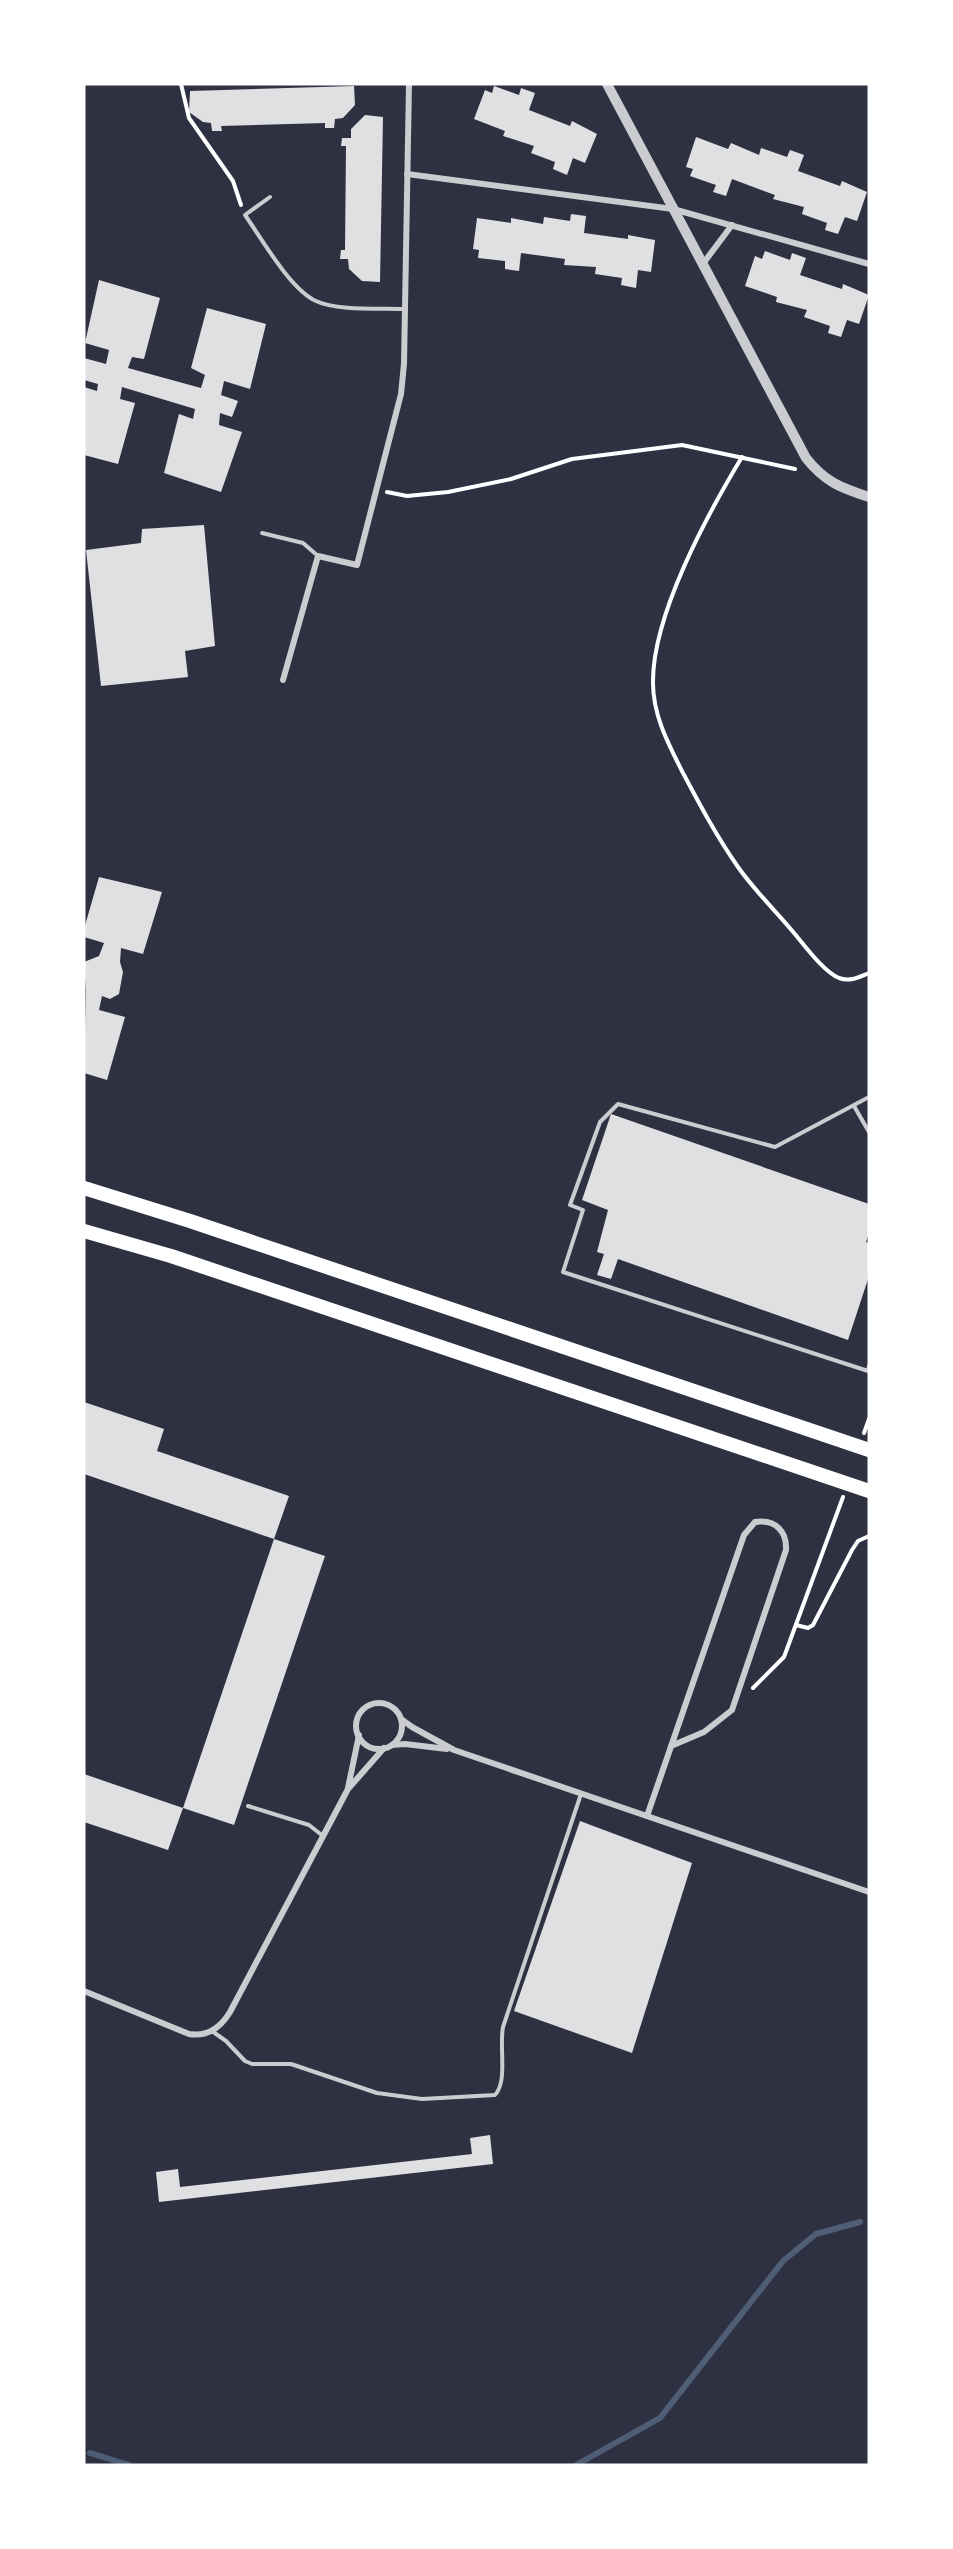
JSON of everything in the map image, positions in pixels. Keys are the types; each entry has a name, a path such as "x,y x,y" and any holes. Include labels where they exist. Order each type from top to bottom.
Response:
{"highway":[{"path":"84,1188 190,1221 869,1450"},
{"path":"84,1230 171,1256 869,1491"}],"street":[{"path":"283,681 318,556 357,566 401,394 409,84"},
{"path":"607,84 792,434 819,474 836,485 869,497"},
{"path":"407,174 673,209 869,264"},
{"path":"702,265 732,225"},
{"path":"647,1816 671,1746 744,1534 755,1522 763,1520 780,1528 787,1538 786,1551 732,1710 704,1732 671,1746"},
{"path":"348,1789 358,1735 357,1719 372,1704 387,1704 398,1712 401,1719 401,1733 392,1745"},
{"path":"401,1719 412,1728 454,1750 869,1892"},
{"path":"358,1735 369,1746 384,1748 405,1744 454,1750"},
{"path":"84,1991 189,2034 200,2035 212,2031 230,2012 348,1789 384,1748"}],"lane":[{"path":"270,197 245,215 299,290 317,302 339,306 404,309"},
{"path":"262,533 303,543 318,556"},
{"path":"869,1097 775,1147 618,1104 600,1122 570,1205 583,1210 563,1272 868,1371 869,1366"},
{"path":"854,1106 869,1132"},
{"path":"212,2031 226,2041 245,2061 252,2064 291,2064 377,2093 422,2099 495,2095 500,2090 502,2078 500,2042 503,2027 581,1794"},
{"path":"248,1806 309,1825 323,1836"}],"path":[{"path":"181,84 189,118 233,181 245,215"},
{"path":"377,490 407,496 448,492 510,479 572,459 682,445 819,474"},
{"path":"742,457 691,553 667,611 656,649 653,685 660,726 707,818 739,868 812,953 834,975 846,980 869,973"},
{"path":"796,1625 808,1628 813,1625 852,1550 858,1541 869,1536"},
{"path":"732,1710 784,1657 824,1553"}],"building":[{"path":"354,86 355,105 343,118 335,119 334,128 325,128 325,123 221,126 222,131 212,131 211,123 203,122 189,112 190,91"},
{"path":"494,86 519,95 521,88 535,93 529,110 570,126 572,121 597,134 585,163 573,158 567,175 553,169 555,162 531,153 534,146 503,136 505,131 474,119 485,90 492,93"},
{"path":"365,115 383,117 380,282 362,281 349,269 348,259 340,259 341,250 345,250 346,146 341,146 342,138 351,138 351,129"},
{"path":"696,137 728,149 731,143 759,155 761,148 787,157 790,150 804,155 798,171 840,186 842,181 867,192 857,221 845,217 838,234 825,230 827,223 802,214 804,207 773,199 775,195 732,179 726,196 713,192 716,185 690,176 693,169 686,167"},
{"path":"571,214 586,216 584,233 628,239 628,235 655,240 651,272 638,270 636,288 621,285 622,278 595,274 596,267 564,265 565,259 521,253 519,271 505,269 505,261 478,258 479,250 473,249 477,218 511,223 511,218 543,224 544,217 570,221"},
{"path":"765,251 790,260 792,253 806,258 800,275 842,289 843,284 869,295 859,324 847,320 841,337 828,333 830,326 804,317 807,310 776,302 777,297 745,286 755,256 762,259"},
{"path":"99,280 160,298 144,359 132,357 128,368 201,388 205,375 191,368 207,308 266,324 250,389 224,381 221,395 238,401 232,417 220,413 219,425 242,432 221,492 164,473 179,414 193,419 195,409 122,387 120,399 135,403 118,464 84,455 84,387 97,391 98,384 84,380 84,358 106,364 109,350 85,343"},
{"path":"204,525 215,646 185,651 188,677 101,686 86,550 141,543 142,529"},
{"path":"99,877 162,892 143,954 121,948 120,962 123,972 119,994 110,999 102,996 99,1010 125,1017 107,1080 84,1073 86,991 84,962 99,956 104,943 84,937 84,929"},
{"path":"611,1114 869,1204 869,1233 866,1242 869,1243 869,1276 848,1340 618,1259 611,1279 597,1275 604,1254 597,1252 608,1210 582,1200"},
{"path":"84,1402 164,1429 157,1451 289,1496 274,1539 84,1474"},
{"path":"274,1539 325,1556 234,1825 183,1808"},
{"path":"84,1774 183,1808 168,1850 84,1822"},
{"path":"580,1821 692,1863 632,2053 514,2011"},
{"path":"490,2135 493,2164 159,2202 156,2172 178,2169 180,2187 472,2154 470,2138"}],"waterway":[{"path":"576,2465 660,2418 783,2261 816,2234 860,2222"},
{"path":"90,2453 129,2465"}]}
